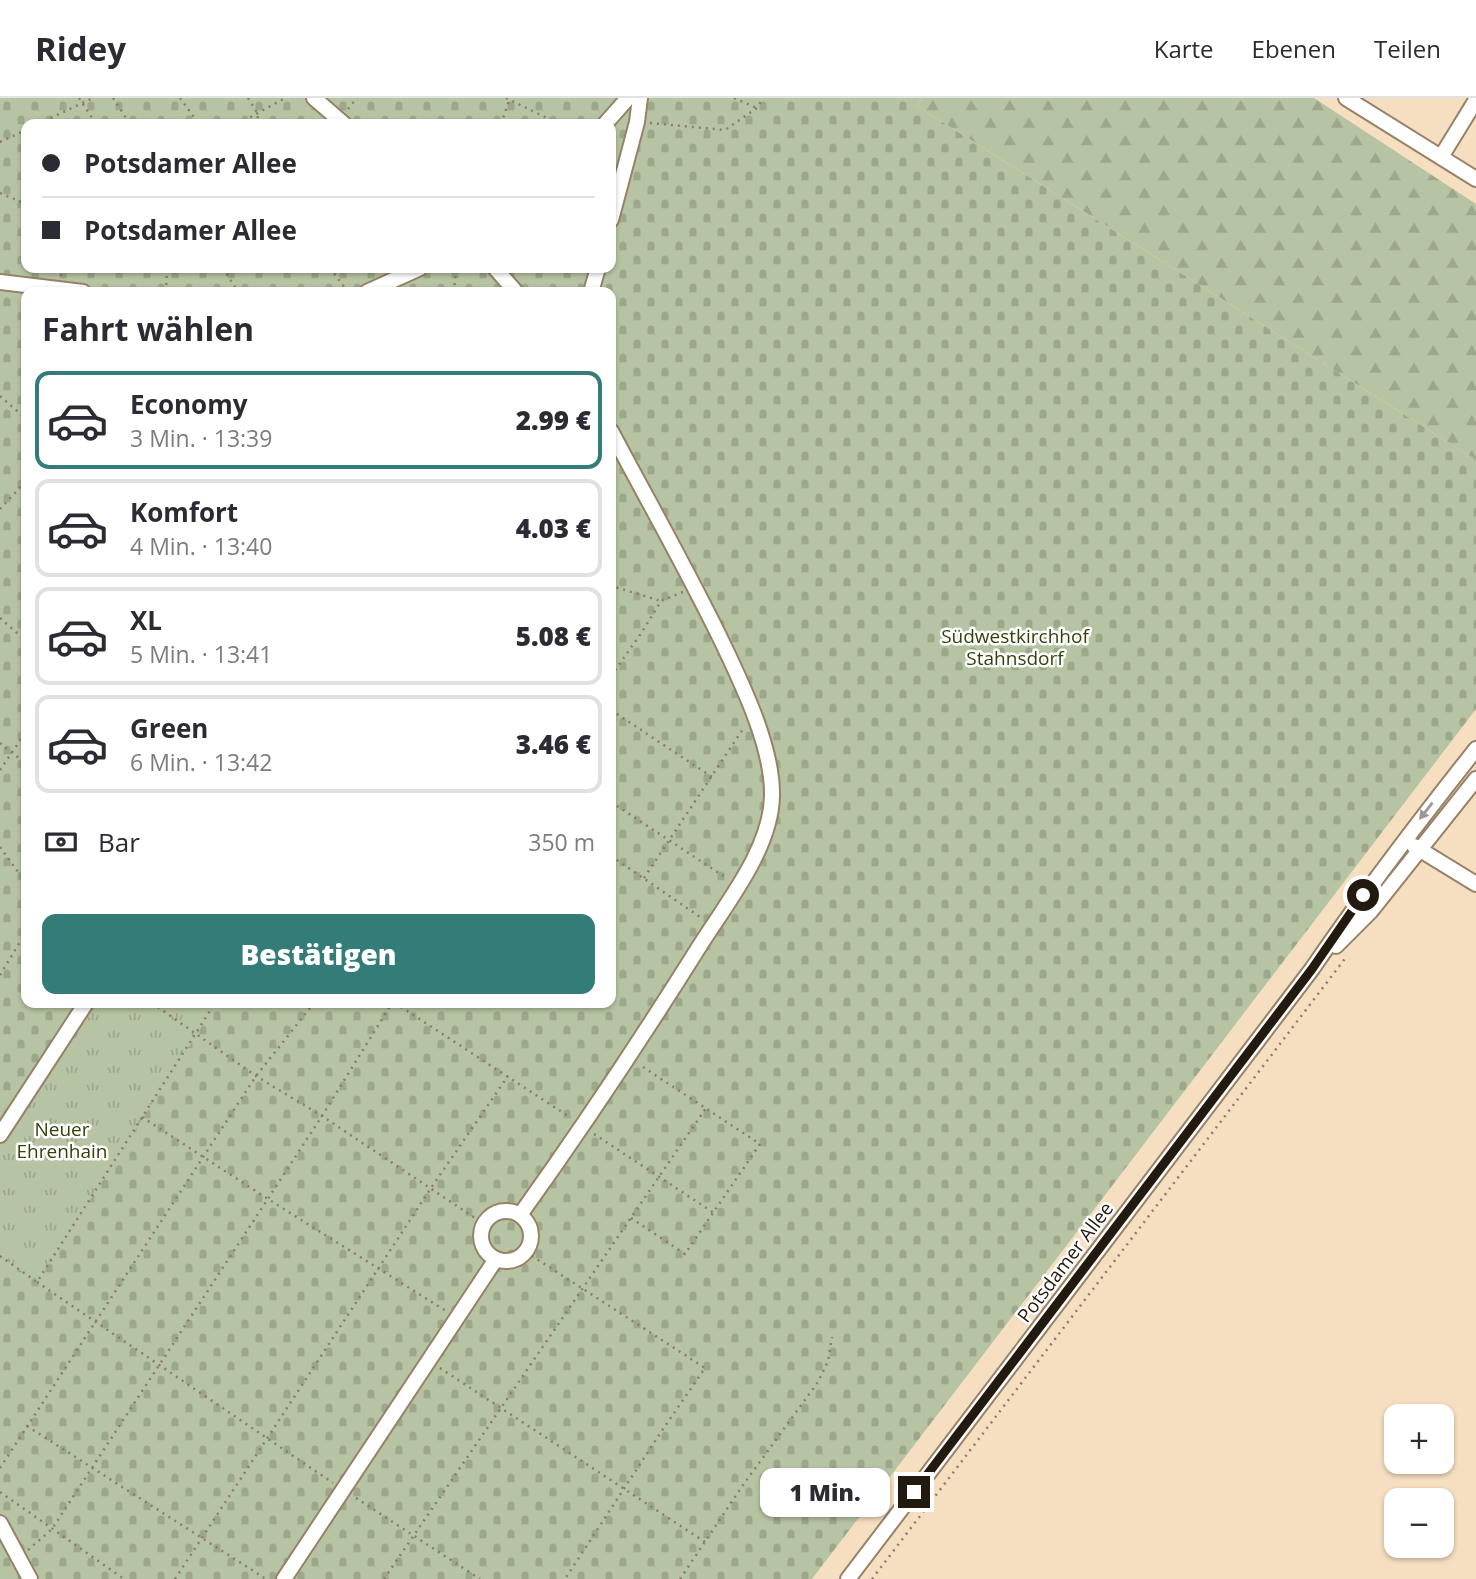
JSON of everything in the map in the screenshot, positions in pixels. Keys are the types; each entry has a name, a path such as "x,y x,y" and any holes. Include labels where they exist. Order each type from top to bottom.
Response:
{"street":[{"path":"314,98 338,119"},
{"path":"609,119 628,98"},
{"path":"616,200 637,122 640,98"},
{"path":"1346,98 1476,179"},
{"path":"1441,157 1476,100"},
{"path":"378,287 409,273"},
{"path":"499,273 512,287"},
{"path":"0,282 42,287"},
{"path":"520,1215 629,1059 738,886 758,850 772,797 768,763 754,713 695,587 616,440"},
{"name":"Potsdamer Allee","path":"848,1579 1312,969 1405,839 1476,749"},
{"name":"Potsdamer Allee","path":"1312,969 1371,911 1476,779"},
{"path":"1405,839 1476,884"},
{"path":"0,1135 83,1008"},
{"path":"504,1211 520,1215 530,1228 531,1236 526,1252 512,1261 496,1259 484,1248 481,1241 484,1224 496,1213 504,1211"},
{"path":"284,1579 496,1259"},
{"path":"0,1523 30,1579"}],"path":[{"path":"79,98 93,119"},
{"path":"49,119 93,98"},
{"path":"113,98 127,119"},
{"path":"180,98 195,119"},
{"path":"248,98 258,114 258,119"},
{"path":"248,119 285,98"},
{"path":"734,98 757,108"},
{"path":"637,122 725,130 757,108 764,98"},
{"path":"503,119 509,99 549,119"},
{"path":"0,142 21,132"},
{"path":"0,193 21,202"},
{"path":"0,396 21,415"},
{"path":"0,509 21,486"},
{"path":"616,587 661,601"},
{"path":"616,669 661,601 695,587"},
{"path":"0,618 21,637"},
{"path":"616,713 712,777"},
{"path":"644,878 754,713"},
{"path":"0,770 21,740"},
{"path":"0,743 21,760"},
{"path":"616,805 738,886"},
{"path":"0,847 21,876"},
{"path":"616,859 712,925"},
{"path":"0,975 21,940"},
{"path":"872,1579 1348,955"},
{"path":"159,1008 256,1076 322,1116 484,1224"},
{"path":"37,1282 212,1008"},
{"path":"0,1468 256,1076 310,1008"},
{"path":"19,1556 35,1546 52,1529 391,1008"},
{"path":"402,1008 713,1213"},
{"path":"629,1059 760,1144 685,1254 631,1218"},
{"path":"176,1579 431,1188 508,1076"},
{"path":"384,1579 706,1108"},
{"path":"142,1117 456,1317"},
{"path":"526,1252 705,1368 565,1579"},
{"path":"0,1256 95,1324 480,1579"},
{"path":"680,1579 743,1485 818,1382 828,1361 832,1336"},
{"path":"428,1360 705,1542"},
{"path":"27,1426 266,1579"},
{"path":"0,1492 124,1579"}],"green space":[{"name":"Südwestkirchhof Stahnsdorf","path":"0,98 922,98 917,106 1476,460 1476,709 812,1579 0,1579"},
{"path":"922,98 1314,98 1476,204 1476,460 917,106"},
{"name":"Neuer Ehrenhain","path":"83,1008 214,1008 37,1282 0,1256 0,1135"}],"route":[{"path":"914,1492 1312,969 1363,895"}]}
